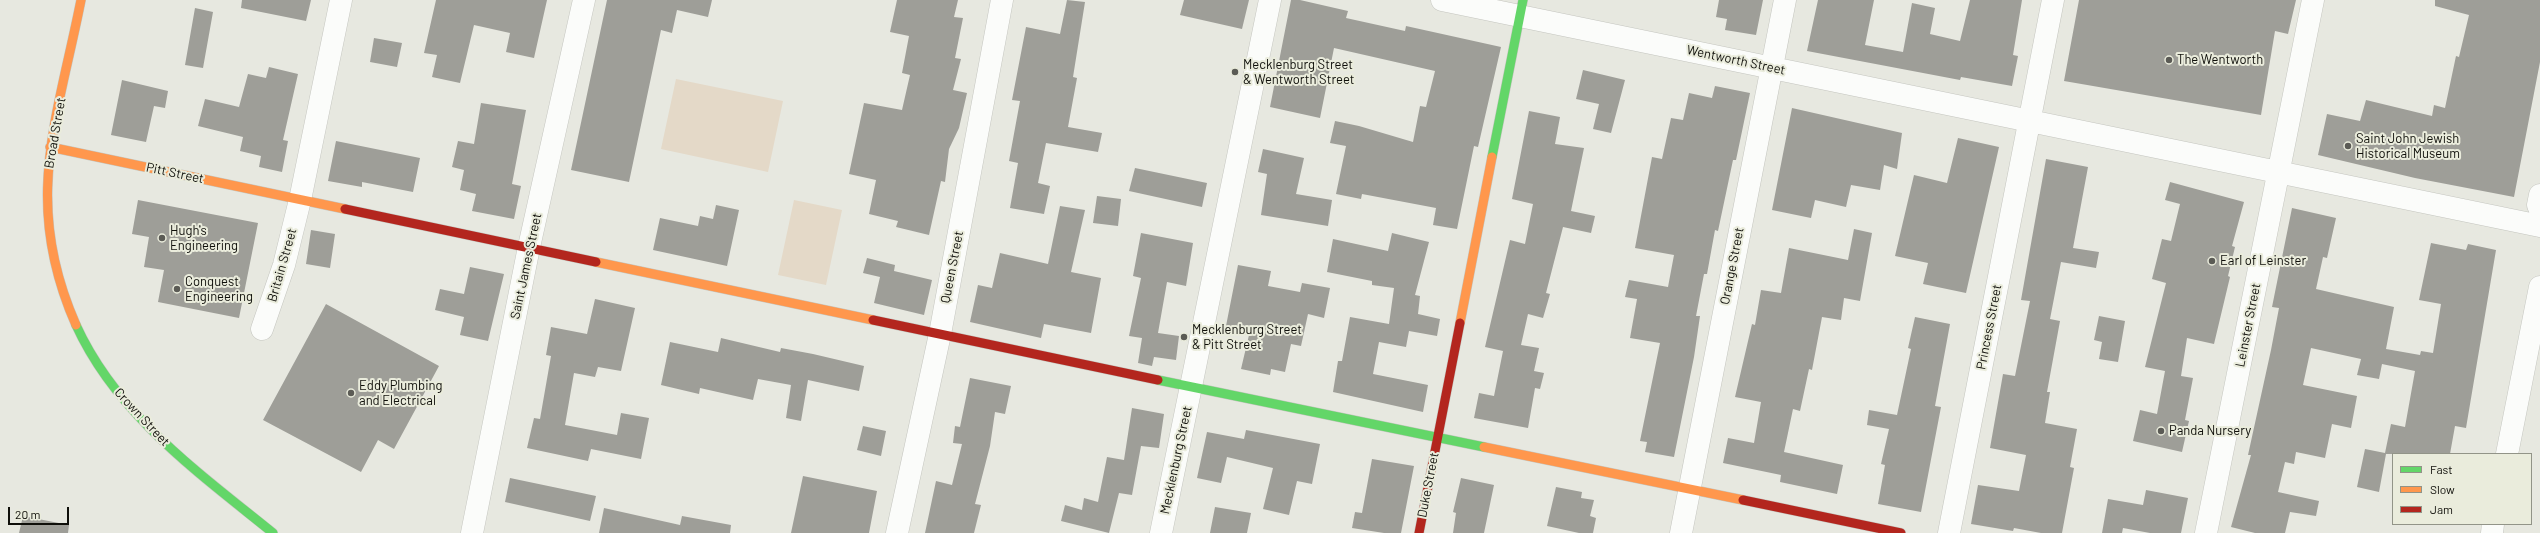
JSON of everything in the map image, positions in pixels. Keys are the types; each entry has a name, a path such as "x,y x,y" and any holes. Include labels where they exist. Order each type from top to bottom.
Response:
{"street":[{"name":"Broad Street","path":"54,268 46,217 46,184 50,147 81,0"},
{"name":"Britain Street","path":"262,329 284,265 300,200 341,0"},
{"name":"Saint James Street","path":"472,533 529,248 584,0"},
{"name":"Queen Street","path":"897,533 940,334 1002,0"},
{"name":"Mecklenburg Street","path":"1161,533 1270,0"},
{"name":"Wentworth Street","path":"1442,0 1522,8 1771,68 2540,226"},
{"name":"Orange Street","path":"1681,533 1785,0"},
{"name":"Princess Street","path":"1949,533 2053,0"},
{"name":"Leinster Street","path":"2206,533 2313,0"},
{"name":"Duke Street","path":"1419,533 1522,8"},
{"name":"Pitt Street","path":"50,147 1191,387 1902,533"},
{"path":"2540,196 2538,205 2540,209"},
{"name":"Crown Street","path":"54,268 64,299 80,333 119,394 167,445 273,533"},
{"path":"2507,453 2540,287"}],"shaded area":[{"path":"676,79 783,101 768,172 661,149"},
{"path":"794,200 842,210 826,285 778,275"}],"building":[{"path":"242,0 311,0 306,21 241,8"},
{"path":"436,0 547,0 534,58 506,52 510,33 474,25 460,83 432,77 437,55 424,53"},
{"path":"607,0 712,0 708,17 677,10 672,33 661,30 629,182 571,170"},
{"path":"897,0 958,0 954,17 963,18 955,58 961,59 953,90 967,93 959,128 949,149 945,182 941,181 929,235 896,227 898,221 869,214 876,180 849,174 864,103 902,110 910,75 902,73 909,36 890,32"},
{"path":"1067,0 1085,2 1073,77 1077,78 1068,127 1102,133 1098,152 1046,143 1038,183 1050,186 1044,214 1010,208 1018,163 1009,161 1020,101 1012,100 1026,27 1060,34"},
{"path":"1184,0 1249,0 1242,29 1180,15"},
{"path":"1291,0 1300,0 1348,11 1346,18 1405,31 1406,26 1501,47 1478,147 1474,146 1457,229 1433,225 1436,208 1362,194 1361,199 1336,194 1346,146 1330,143 1335,121 1359,126 1413,142 1420,106 1426,107 1435,71 1334,48 1320,118 1270,107"},
{"path":"1719,0 1763,0 1756,35 1725,30 1727,19 1716,17"},
{"path":"1818,0 1874,0 1865,45 1903,52 1912,3 1935,8 1930,34 1960,41 1970,0 2022,0 2013,55 2018,56 2012,86 1961,77 1960,80 1807,51"},
{"name":"The Wentworth","path":"2079,0 2296,0 2288,34 2275,31 2261,115 2064,81"},
{"path":"2435,0 2540,0 2540,62 2514,197 2415,178 2318,155 2327,114 2360,121 2366,100 2432,116 2434,105 2445,108 2456,56 2459,57 2469,15 2435,6"},
{"path":"195,8 213,12 203,68 185,65"},
{"path":"374,38 402,43 397,67 370,62"},
{"path":"269,67 298,74 283,140 288,141 282,172 259,167 261,156 240,151 243,137 198,126 205,99 239,107 248,74 266,78"},
{"path":"1583,70 1625,80 1611,133 1593,129 1599,104 1576,99"},
{"path":"122,80 168,91 165,108 154,106 146,142 111,135"},
{"path":"1715,86 1750,93 1736,160 1733,160 1718,231 1715,230 1707,274 1704,274 1696,316 1700,316 1694,357 1674,457 1645,452 1647,442 1640,441 1660,343 1630,338 1637,299 1625,297 1629,280 1668,287 1674,255 1635,248 1652,157 1662,159 1671,118 1683,120 1689,93 1712,98"},
{"path":"481,103 526,110 512,184 521,186 514,219 472,211 476,194 460,190 464,170 452,167 458,141 474,144"},
{"path":"1792,108 1902,133 1897,169 1884,165 1880,190 1851,185 1846,207 1815,200 1811,218 1772,210"},
{"path":"1529,111 1560,117 1555,144 1584,148 1571,211 1595,216 1591,233 1563,227 1546,293 1550,294 1543,318 1528,314 1521,345 1539,348 1534,371 1544,373 1540,389 1535,388 1528,428 1474,418 1479,393 1494,396 1503,351 1485,347 1510,240 1525,244 1533,204 1512,199"},
{"path":"1958,138 1999,147 1966,293 1923,284 1928,263 1895,256 1914,175 1947,183"},
{"path":"336,141 420,158 413,192 362,182 362,187 328,181"},
{"path":"1263,149 1304,158 1296,194 1332,200 1328,226 1261,215 1267,174 1258,172"},
{"path":"2046,159 2088,167 2073,248 2099,252 2096,268 2061,262 2050,319 2060,321 2047,392 2050,392 2045,423 2077,429 2070,467 2074,468 2062,533 2041,533 2014,528 2013,531 1971,524 1978,485 2019,491 2026,455 1990,448 2003,374 2015,376 2030,301 2021,300"},
{"path":"1135,168 1207,183 1202,207 1129,191"},
{"path":"2170,182 2244,202 2232,246 2235,247 2228,276 2230,277 2214,344 2187,338 2181,376 2193,378 2185,420 2189,421 2182,452 2133,441 2140,410 2157,414 2165,371 2145,367 2166,283 2152,279 2162,239 2171,241 2180,204 2165,200"},
{"path":"1097,196 1121,199 1118,226 1093,223"},
{"path":"138,200 258,223 239,318 158,302 164,270 144,267 149,237 132,234"},
{"path":"716,205 739,210 727,266 653,250 660,218 698,226 700,216 713,219"},
{"path":"1060,206 1085,210 1071,272 1101,278 1091,333 1044,324 1041,338 970,322 978,285 992,288 1000,253 1048,264"},
{"path":"2292,208 2336,218 2327,258 2323,257 2316,289 2394,307 2386,349 2420,355 2421,351 2433,353 2441,304 2419,300 2431,243 2466,250 2468,244 2496,250 2466,428 2455,426 2450,453 2386,454 2379,492 2357,487 2365,449 2385,453 2391,424 2405,427 2415,371 2382,364 2379,379 2357,375 2361,359 2311,348 2303,385 2357,396 2351,428 2332,424 2325,458 2296,452 2294,464 2285,462 2278,492 2319,501 2316,516 2290,512 2285,533 2255,533 2231,527 2251,455 2248,455 2279,308 2272,307"},
{"path":"1854,229 1872,233 1860,301 1844,298 1841,320 1822,317 1812,370 1809,369 1800,411 1793,409 1784,452 1843,465 1837,494 1780,482 1781,475 1723,463 1728,438 1754,443 1761,402 1735,397 1752,324 1755,325 1761,290 1781,293 1789,248 1848,260"},
{"path":"311,230 335,234 330,268 306,264"},
{"path":"1141,233 1193,243 1186,286 1167,282 1158,333 1179,336 1176,360 1154,357 1152,366 1138,363 1142,338 1129,336 1141,278 1133,276"},
{"path":"1392,233 1429,242 1415,295 1420,296 1418,314 1440,319 1437,336 1409,331 1406,347 1379,342 1373,374 1428,385 1423,412 1333,392 1338,361 1342,361 1350,317 1389,324 1394,288 1372,285 1372,281 1327,272 1333,239 1388,251"},
{"path":"867,258 895,265 894,271 932,280 924,315 874,303 880,277 863,273"},
{"path":"1238,265 1271,271 1268,286 1300,292 1302,283 1330,288 1324,318 1308,314 1301,346 1291,344 1285,372 1271,369 1270,375 1241,369 1249,335 1225,331"},
{"path":"470,267 504,274 488,341 460,335 464,317 435,310 440,289 464,294"},
{"path":"595,299 635,308 621,371 598,367 595,377 574,373 565,425 617,435 621,413 649,418 641,459 591,449 588,461 527,448 534,418 540,419 551,356 546,355 551,327 587,334"},
{"name":"Eddy Plumbing and Electrical","path":"326,304 439,366 394,449 378,440 361,472 263,420"},
{"path":"2099,316 2125,321 2118,362 2099,359 2102,342 2094,340"},
{"path":"1915,317 1950,324 1935,406 1941,407 1921,512 1878,504 1885,465 1881,464 1889,429 1867,425 1869,410 1897,415 1911,349 1908,348"},
{"path":"721,338 780,352 781,348 864,366 859,391 808,380 801,421 786,418 791,385 758,379 753,400 700,388 699,394 661,385 670,342 718,352"},
{"path":"970,378 1011,386 1005,414 995,412 990,446 975,504 981,505 974,533 925,533 936,481 952,485 962,444 953,443 955,426 960,427"},
{"path":"1132,408 1164,414 1159,448 1141,446 1132,495 1119,493 1109,533 1061,521 1065,505 1082,510 1084,498 1098,502 1107,457 1124,460"},
{"path":"863,426 886,431 881,456 857,450"},
{"path":"1246,430 1320,444 1312,484 1297,481 1289,515 1263,509 1273,468 1227,457 1221,483 1197,478 1207,432 1244,439"},
{"path":"1372,459 1414,466 1401,533 1384,533 1352,528 1355,512 1362,513"},
{"path":"803,476 877,491 869,533 791,533"},
{"path":"510,478 596,496 590,521 505,502"},
{"path":"1461,478 1494,485 1484,533 1453,533 1456,513 1453,512"},
{"path":"1556,487 1582,492 1581,498 1594,500 1590,516 1596,518 1593,533 1579,533 1547,526"},
{"path":"2146,490 2188,498 2181,533 2150,533 2123,528 2122,533 2102,533 2108,499 2143,505"},
{"path":"1215,507 1251,513 1247,533 1210,533"},
{"path":"604,508 680,525 682,516 731,525 730,533 599,533"},
{"path":"23,516 69,525 68,533 19,533"}],"traffic: fast":[{"path":"1492,157 1523,0"},
{"path":"76,325 93,357 114,387 137,415 189,465 273,533"},
{"path":"1158,380 1484,447"}],"traffic: slow":[{"path":"76,325 60,281 51,240 48,200 49,162 55,124 81,0"},
{"path":"50,147 345,209"},
{"path":"1460,323 1492,157"},
{"path":"596,262 873,320"},
{"path":"1484,447 1743,500"}],"traffic: jam":[{"path":"345,209 596,262"},
{"path":"873,320 1158,380"},
{"path":"1419,533 1460,323"},
{"path":"1743,500 1901,533"}],"place":[{"name":"The Wentworth","path":"2169,60"},
{"name":"Mecklenburg Street & Wentworth Street","path":"1235,72"},
{"name":"Saint John Jewish Historical Museum","path":"2348,146"},
{"name":"Hugh's Engineering","path":"162,238"},
{"name":"Earl of Leinster","path":"2212,261"},
{"name":"Conquest Engineering","path":"177,289"},
{"name":"Mecklenburg Street & Pitt Street","path":"1184,337"},
{"name":"Eddy Plumbing and Electrical","path":"351,393"},
{"name":"Panda Nursery","path":"2161,431"}]}
